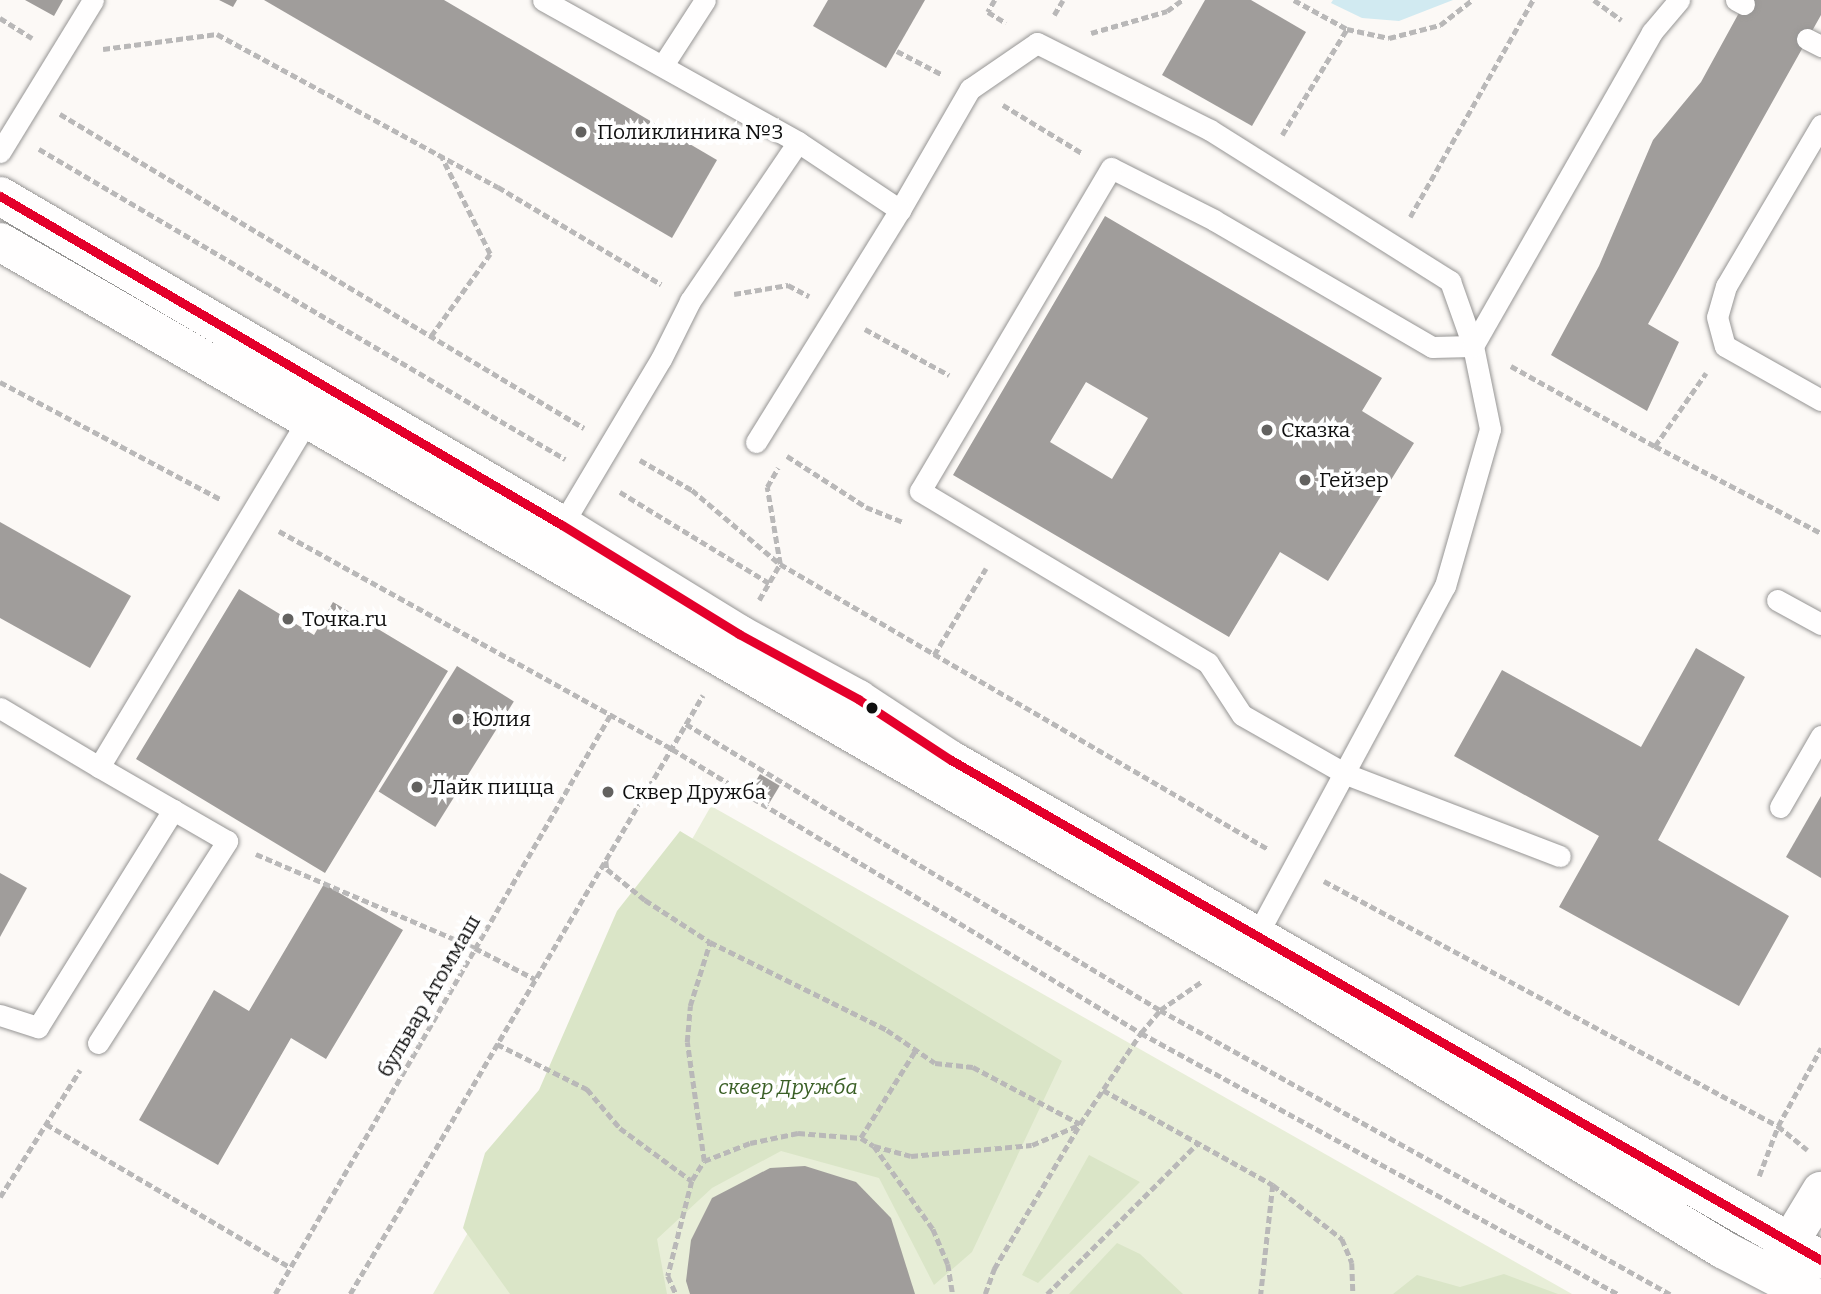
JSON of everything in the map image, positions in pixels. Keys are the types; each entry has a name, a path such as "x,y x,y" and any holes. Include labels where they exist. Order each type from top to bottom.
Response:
{"street":[{"path":"0,196 553,540 724,661 1248,945 1742,1218 1773,1270"},
{"path":"0,242 309,417 740,635 859,699 1724,1250 1773,1270 1809,1294"},
{"path":"1773,1270 1821,1191"},
{"path":"1773,1270 1821,1260"}],"lane":[{"path":"0,152 93,0"},
{"path":"543,0 798,142 900,210"},
{"path":"663,65 705,0"},
{"path":"1473,346 1652,32 1679,0"},
{"path":"756,442 835,310 900,210 970,89 1037,43 1210,130 1450,281 1473,346 1490,429 1445,586 1346,774 1248,945"},
{"path":"1821,125 1726,286 1717,317 1725,346 1821,400"},
{"path":"553,540 690,301 798,142"},
{"path":"1473,346 1432,347 1214,220 1111,168 920,491 1208,663 1242,715 1346,774 1560,856"},
{"path":"99,767 309,417"},
{"path":"1777,600 1821,624"},
{"path":"0,708 227,841 97,1043"},
{"path":"1780,807 1821,736"},
{"path":"0,1015 38,1027 173,810"}],"path":[{"path":"1037,43 1099,31 1167,11 1182,0"},
{"path":"1297,0 1347,29 1389,38 1440,25 1472,0"},
{"path":"1395,246 1533,0"},
{"path":"0,18 61,55 217,34 442,157 690,301 788,285 941,374"},
{"path":"1264,165 1347,29"},
{"path":"34,99 692,490 780,564 1294,865 1778,1126 1812,1153"},
{"path":"1023,121 1074,149"},
{"path":"11,133 591,474 769,583"},
{"path":"431,336 490,254 442,157"},
{"path":"1473,346 1821,533"},
{"path":"1655,446 1725,346"},
{"path":"0,382 250,515 611,714 1141,1033 1618,1294"},
{"path":"786,455 866,507"},
{"path":"934,655 1003,541"},
{"path":"350,1294 724,661"},
{"name":"бульвар Атоммаш","path":"275,1294 611,714"},
{"path":"686,724 1160,1010 1670,1294"},
{"path":"227,841 475,948 536,979"},
{"path":"606,860 607,869 645,900 710,942 887,1030 915,1052 935,1063 973,1067 1080,1124"},
{"path":"704,1161 687,1042 690,1006 710,942"},
{"path":"985,1294 994,1269 1080,1124 1141,1033 1160,1010 1248,945"},
{"path":"0,1196 3,1187 97,1043"},
{"path":"497,1044 587,1089 620,1128 692,1181"},
{"path":"1742,1218 1778,1126 1821,1048"},
{"path":"861,1138 915,1052"},
{"path":"1103,1090 1273,1185 1342,1239 1352,1263 1353,1294"},
{"path":"46,1124 290,1267"},
{"path":"676,1294 668,1276 692,1181 704,1161 724,1150 798,1133 861,1138 874,1146 911,1156 1032,1145 1080,1124"},
{"path":"1047,1294 1198,1143"},
{"path":"874,1146 933,1229 948,1264 953,1294"},
{"path":"1261,1294 1273,1185"}],"green space":[{"name":"сквер Дружба","path":"711,806 1572,1294 433,1294"},
{"path":"680,831 1062,1061 972,1252 934,1285 879,1178 781,1151 712,1188 657,1239 667,1294 510,1294 463,1228 485,1153 539,1090 617,911"},
{"path":"1089,1155 1140,1182 1038,1283 1022,1275"},
{"path":"1117,1243 1140,1254 1183,1294 1069,1294"},
{"path":"1504,1274 1558,1294 1393,1294 1417,1275 1460,1287"}],"water":[{"path":"1333,0 1453,0 1399,21 1362,18 1331,3"}],"building":[{"path":"25,0 63,0 54,16"},
{"path":"219,0 237,0 233,7"},
{"name":"Поликлиника №3","path":"264,0 444,0 717,160 672,238"},
{"path":"828,0 925,0 886,68 813,26"},
{"path":"1205,0 1251,0 1306,32 1252,126 1162,75"},
{"path":"1746,0 1821,0 1821,15 1648,324 1679,342 1647,411 1551,355 1599,266 1653,140 1701,82"},
{"name":"Сказка","path":"1105,216 1382,378 1362,411 1414,443 1328,581 1280,552 1229,637 953,475","holes":["1086,382 1148,418 1112,479 1050,442"]},
{"path":"0,522 131,596 90,668 0,618"},
{"path":"239,589 314,635 333,602 448,671 325,873 136,759"},
{"path":"1696,648 1745,677 1658,840 1789,916 1739,1006 1559,907 1599,836 1454,756 1502,670 1641,747"},
{"path":"457,666 514,702 435,827 379,792"},
{"path":"760,774 780,786 769,804 749,792"},
{"path":"1821,796 1821,878 1786,857"},
{"path":"0,873 27,888 0,937"},
{"path":"324,884 403,930 326,1059 291,1038 218,1165 139,1120 214,990 249,1011"},
{"path":"805,1166 856,1182 891,1218 915,1294 690,1294 686,1281 691,1240 712,1198 770,1168"}],"transit line":[{"path":"0,196 562,525 739,634 858,699 951,760 1821,1260"}],"place":[{"name":"Поликлиника №3","path":"581,132"},
{"name":"Сказка","path":"1267,430"},
{"name":"Гейзер","path":"1305,480"},
{"name":"Точка.ru","path":"288,619"},
{"name":"Юлия","path":"458,719"},
{"name":"Лайк пицца","path":"417,787"},
{"name":"Сквер Дружба","path":"608,792"}]}
